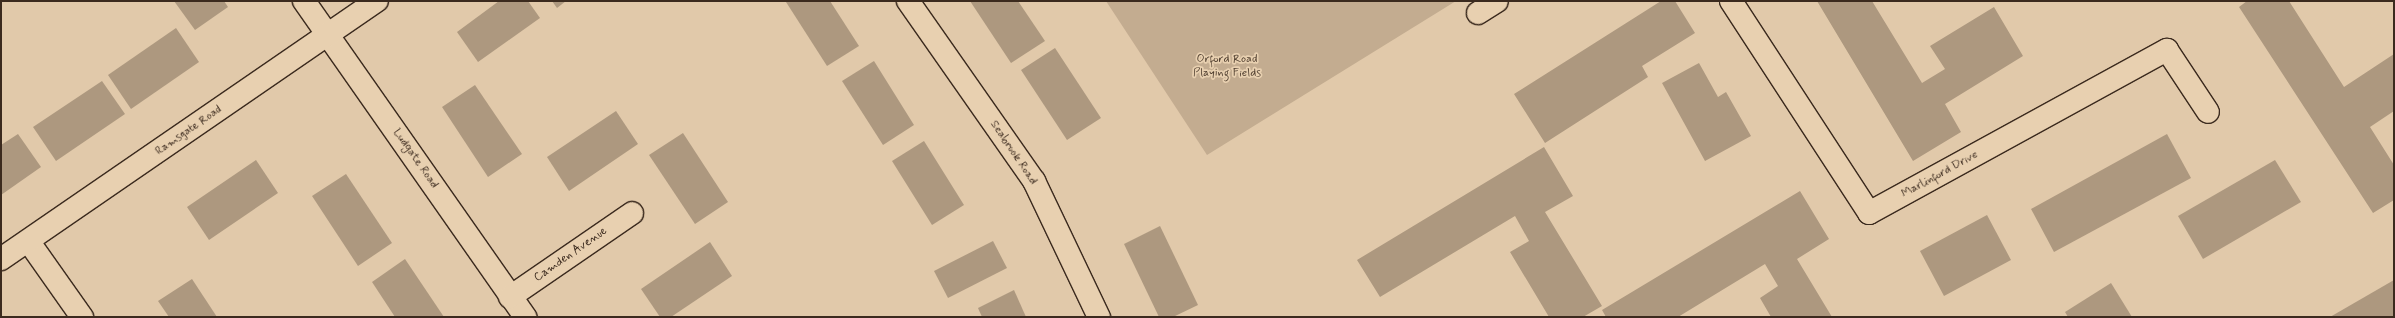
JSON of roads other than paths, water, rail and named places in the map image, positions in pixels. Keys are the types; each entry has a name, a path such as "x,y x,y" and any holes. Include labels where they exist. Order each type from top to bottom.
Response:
{"street":[{"name":"Ludgate Road","path":"304,1 525,317"},
{"name":"Ramsgate Road","path":"1,260 377,1"},
{"name":"Seabrook Road","path":"908,1 1034,181 1099,317"},
{"path":"1478,12 1497,1"},
{"name":"Marlinford Drive","path":"1731,1 1869,213 2167,50 2208,112"},
{"name":"Camden Avenue","path":"510,297 632,213"},
{"path":"29,242 82,317"}],"park label":[{"name":"Orford Road Playing Fields","path":"1227,67"}]}
